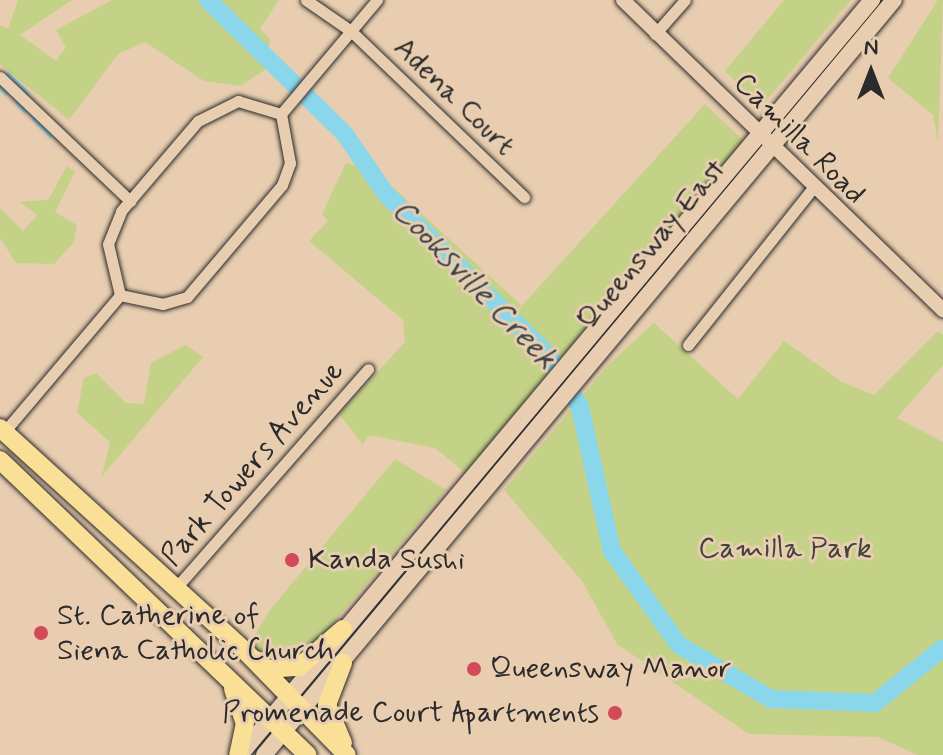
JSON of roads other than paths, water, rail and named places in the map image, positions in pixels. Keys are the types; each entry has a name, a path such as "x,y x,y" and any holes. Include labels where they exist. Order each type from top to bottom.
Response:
{"main road":[{"name":"Queensway East","path":"294,705 343,629 872,0"},
{"name":"Queensway East","path":"294,705 343,663 590,362 894,0"},
{"path":"1,432 174,591 267,669 289,670 307,664 343,629"},
{"path":"0,460 308,755"},
{"path":"246,652 294,705 349,755"},
{"path":"343,663 327,714 349,755"},
{"path":"229,679 245,723 239,755"},
{"path":"239,755 276,725 294,705"},
{"path":"264,755 276,725"}],"street":[{"name":"Adena Court","path":"306,0 351,31 524,197"},
{"path":"120,295 163,304 196,289 287,176 284,110 377,0"},
{"name":"Camilla Road","path":"623,0 812,189 943,310"},
{"path":"655,34 685,0"},
{"path":"0,77 130,201"},
{"path":"120,295 108,244 130,201 208,111 238,101 284,110"},
{"path":"688,345 812,189"},
{"path":"1,432 120,295"},
{"name":"Park Towers Avenue","path":"174,591 368,369"}],"waterway":[{"name":"Cooksville Creek","path":"208,0 344,133 386,194 549,356 580,407 612,551 679,645 771,699 875,703 943,648"},
{"path":"8,73 27,93"},
{"path":"0,88 6,94"},
{"path":"16,102 25,112"},
{"path":"33,119 50,136"}],"place":[{"name":"Kanda Sushi","path":"292,560"},
{"name":"St. Catherine of Siena Catholic Church","path":"41,633"},
{"name":"Queensway Manor","path":"474,669"},
{"name":"Promenade Court Apartments","path":"615,713"}],"park label":[{"name":"Camilla Park","path":"785,549"}]}
